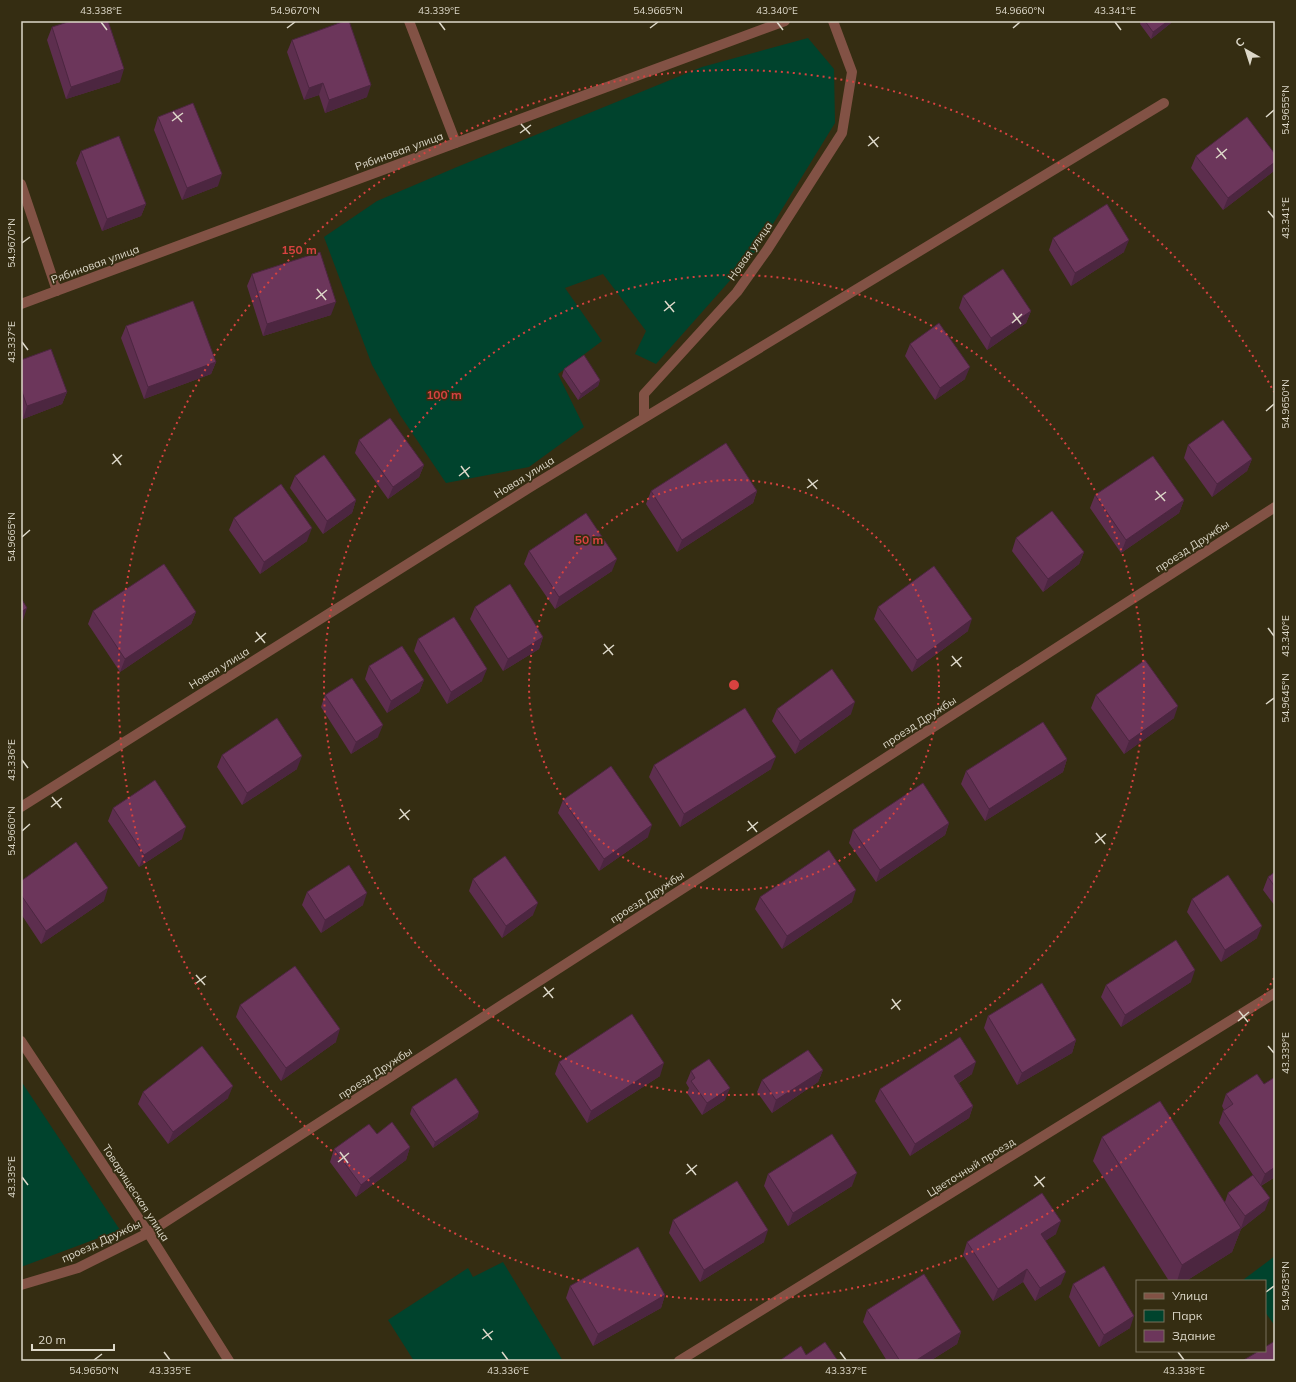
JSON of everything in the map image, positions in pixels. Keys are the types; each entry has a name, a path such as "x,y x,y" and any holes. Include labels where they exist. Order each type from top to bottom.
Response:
{"street":[{"path":"410,21 456,143"},
{"name":"Рябиновая улица","path":"21,304 785,21"},
{"name":"Новая улица","path":"21,807 532,486 644,418 644,394 737,292 767,250 842,133 852,72 834,21"},
{"path":"644,418 1164,103"},
{"path":"21,184 57,291"},
{"name":"проезд Дружбы","path":"21,1285 78,1268 148,1233 1275,507"},
{"name":"Цветочный проезд","path":"679,1361 1275,993"},
{"name":"Товарищеская улица","path":"21,1041 148,1233 229,1361"}],"green space":[{"path":"808,38 834,69 835,123 757,250 656,364 635,354 646,331 603,274 565,288 602,341 558,374 584,427 529,467 446,483 400,415 372,365 324,237 377,201 457,167 702,67"},
{"path":"21,1081 120,1230 21,1267"},
{"path":"1275,1256 1275,1326 1266,1313 1266,1280 1243,1280"},
{"path":"503,1262 563,1361 414,1361 388,1320 468,1268 473,1277"}],"building":[{"path":"71,21 108,21 124,69 71,87 52,27"},
{"path":"345,21 349,21 371,85 329,100 323,83 309,88 292,40"},
{"path":"1145,21 1168,21 1153,32"},
{"path":"193,103 222,174 187,188 158,117"},
{"path":"1247,117 1275,154 1275,162 1228,198 1196,156"},
{"path":"119,136 146,204 107,219 81,151"},
{"path":"1107,204 1129,240 1075,273 1053,238"},
{"path":"320,252 336,302 267,324 252,274"},
{"path":"1003,269 1031,311 991,338 963,296"},
{"path":"193,301 216,362 148,387 126,326"},
{"path":"939,323 970,367 940,388 910,344"},
{"path":"51,349 67,392 27,406 21,389 21,360"},
{"path":"584,355 600,380 581,394 564,369"},
{"path":"390,418 424,465 393,487 359,440"},
{"path":"1223,420 1252,459 1217,484 1188,445"},
{"path":"726,443 757,491 682,540 651,491"},
{"path":"324,455 356,500 327,521 295,476"},
{"path":"1153,456 1184,500 1126,540 1095,495"},
{"path":"281,484 312,528 264,562 234,518"},
{"path":"1052,511 1084,552 1048,579 1016,538"},
{"path":"586,513 617,559 559,597 529,551"},
{"path":"164,564 196,612 125,659 93,611"},
{"path":"934,566 972,619 917,660 878,607"},
{"path":"510,584 543,637 508,659 475,607"},
{"path":"21,598 27,608 21,612"},
{"path":"454,617 487,669 451,692 418,639"},
{"path":"402,646 424,680 391,701 369,666"},
{"path":"1145,660 1178,706 1129,741 1096,695"},
{"path":"832,669 855,702 800,741 777,709"},
{"path":"352,678 383,725 356,742 325,695"},
{"path":"745,708 776,757 684,814 654,765"},
{"path":"277,718 302,756 247,793 222,755"},
{"path":"1043,722 1067,759 989,809 966,771"},
{"path":"611,766 652,825 604,859 563,800"},
{"path":"155,780 186,827 144,855 113,808"},
{"path":"923,783 949,823 880,870 853,830"},
{"path":"76,842 108,888 46,931 21,895 21,881"},
{"path":"829,850 856,890 787,936 760,897"},
{"path":"505,856 538,903 506,926 473,879"},
{"path":"349,865 367,893 325,920 307,892"},
{"path":"1275,872 1275,887 1268,877"},
{"path":"1228,875 1262,926 1225,950 1192,899"},
{"path":"1176,940 1195,970 1125,1015 1106,985"},
{"path":"295,966 340,1029 286,1068 240,1005"},
{"path":"1042,983 1076,1040 1022,1073 988,1016"},
{"path":"632,1014 664,1063 591,1111 559,1062"},
{"path":"960,1037 976,1062 954,1076 973,1106 915,1144 880,1089"},
{"path":"202,1046 233,1086 173,1132 143,1092"},
{"path":"808,1050 823,1070 776,1100 762,1080"},
{"path":"709,1059 730,1088 707,1103 691,1081 695,1078 691,1071"},
{"path":"1257,1074 1264,1084 1275,1077 1275,1167 1265,1174 1223,1111 1233,1104 1226,1094"},
{"path":"456,1078 479,1112 435,1142 412,1107"},
{"path":"1160,1101 1241,1228 1182,1265 1102,1137"},
{"path":"392,1122 410,1147 361,1185 334,1149 369,1124 377,1134"},
{"path":"832,1134 857,1173 793,1213 768,1174"},
{"path":"1253,1175 1270,1198 1245,1216 1228,1193"},
{"path":"737,1181 768,1230 704,1270 673,1220"},
{"path":"1042,1193 1061,1221 1041,1234 1066,1272 1040,1288 1027,1269 998,1289 967,1242"},
{"path":"638,1247 665,1295 598,1334 570,1286"},
{"path":"1104,1266 1134,1316 1104,1335 1073,1284"},
{"path":"924,1274 961,1332 915,1361 900,1361 867,1310"},
{"path":"1275,1341 1275,1361 1242,1361 1257,1352 1266,1352 1266,1346"},
{"path":"825,1342 838,1361 779,1361 801,1346 806,1355"}]}
